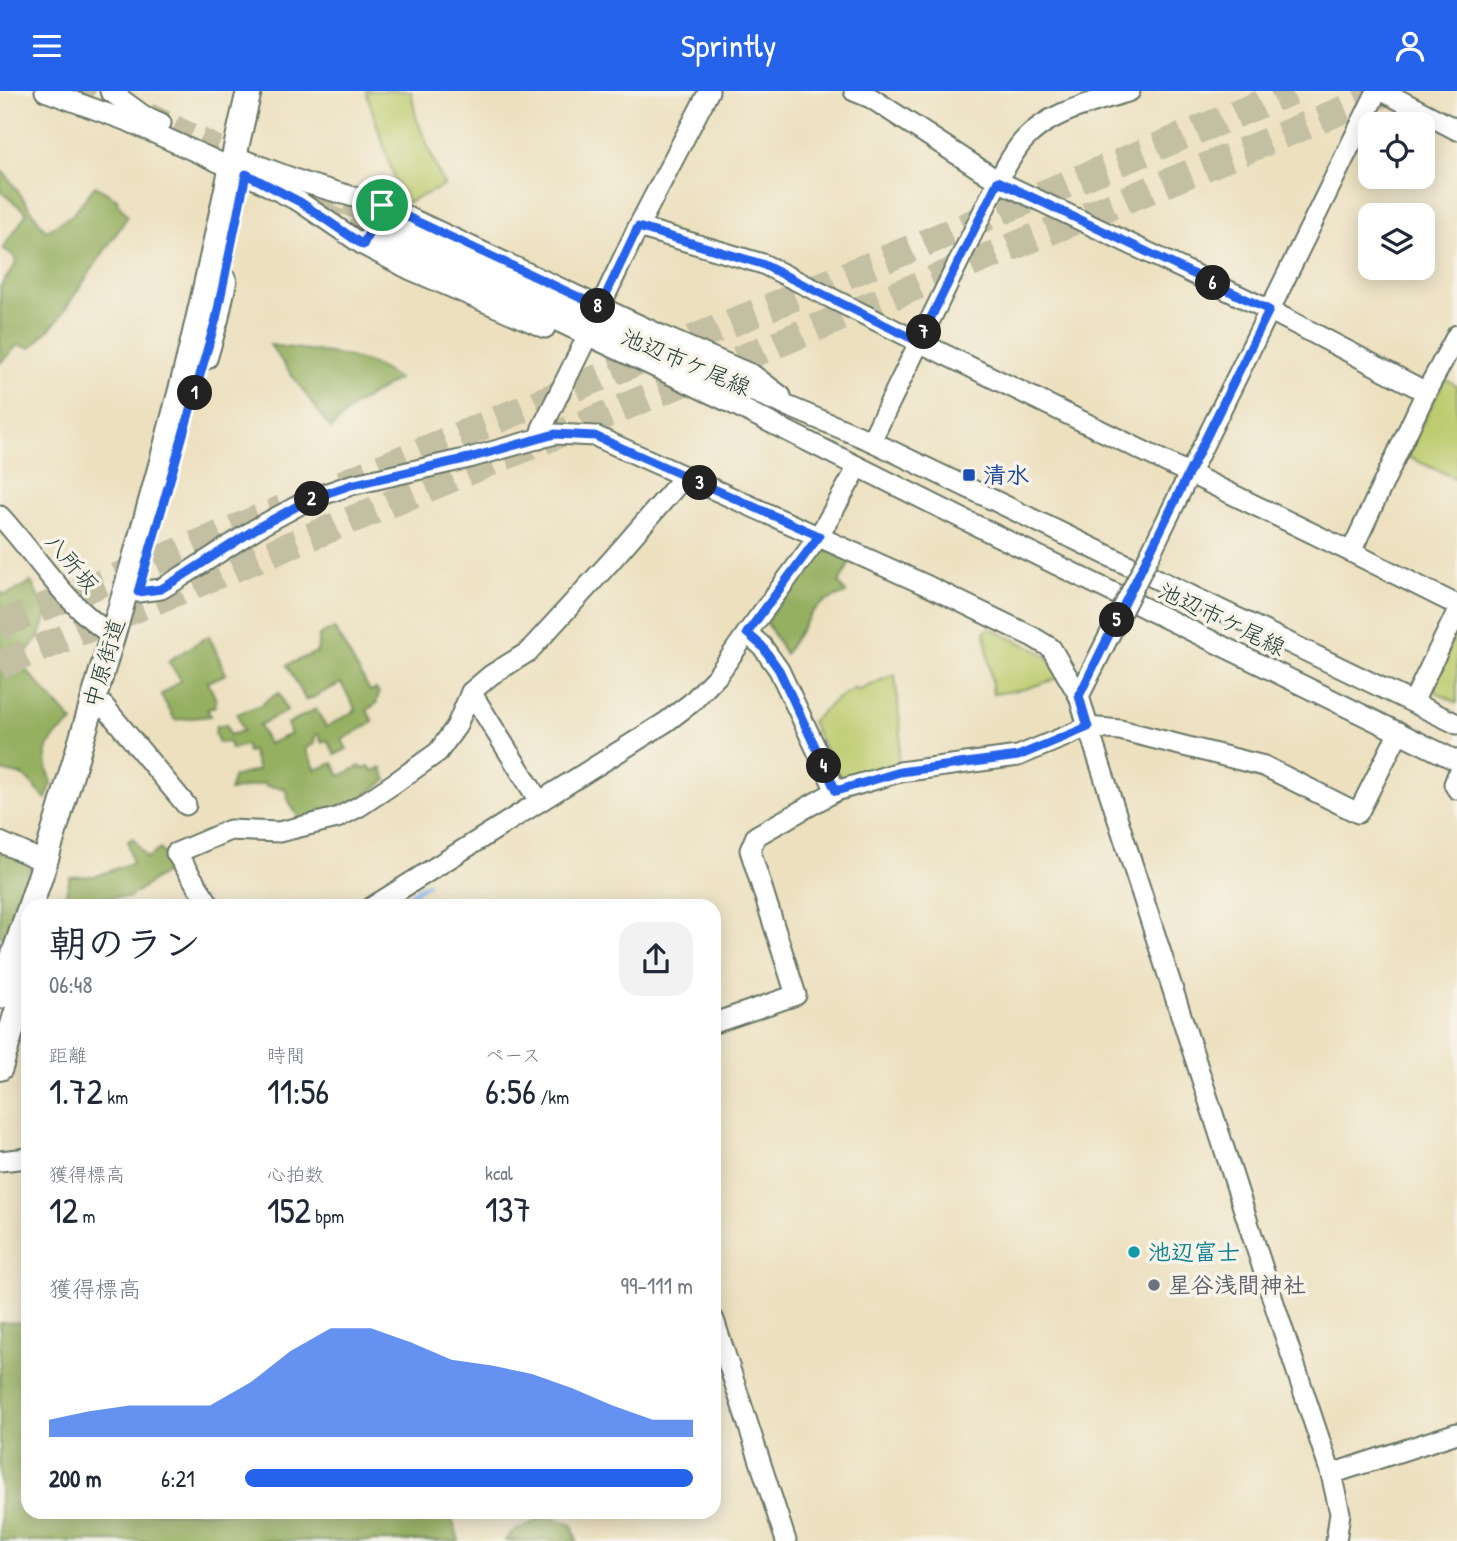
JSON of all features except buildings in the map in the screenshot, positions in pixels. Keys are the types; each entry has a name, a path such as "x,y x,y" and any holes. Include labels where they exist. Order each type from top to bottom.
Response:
{"main road":[{"name":"中原街道","path":"239,164 248,91"},
{"name":"中原街道","path":"50,899 104,706 202,302 239,164 266,91"},
{"name":"中原街道","path":"33,899 112,635 132,591"},
{"path":"0,996 21,934"},
{"path":"0,1068 21,998"}],"street":[{"name":"池辺市ケ尾線","path":"46,91 239,164 305,183 377,228 1457,761"},
{"name":"池辺市ケ尾線","path":"110,91 144,115 239,164 300,202 600,307 753,375 801,412"},
{"path":"600,307 638,227 709,91"},
{"path":"871,441 998,181 1023,140 1055,116 1130,91"},
{"path":"1079,696 1379,91 1457,129"},
{"path":"867,93 998,181 1269,310 1426,392"},
{"path":"638,227 762,264 1457,605"},
{"name":"池辺市ケ尾線","path":"377,228 411,270 690,394 778,426"},
{"name":"池辺市ケ尾線","path":"377,228 871,441 1457,724"},
{"path":"1352,552 1426,392 1457,335"},
{"path":"539,439 583,345"},
{"path":"132,591 161,589 257,528 310,499 351,485 469,458 555,434 595,436 928,586 1051,648 1079,696 1331,1474 1340,1513 1336,1541"},
{"path":"385,899 666,722 691,703 717,676 819,536 858,467"},
{"path":"206,899 176,853 230,831 279,832 337,818 378,794 438,752 456,727 471,692 491,675 527,652 685,476"},
{"name":"八所坂","path":"0,516 78,609 98,627 112,635"},
{"path":"1413,702 1457,612"},
{"path":"747,633 762,646 779,670 836,791"},
{"path":"471,692 539,801"},
{"path":"104,706 186,805"},
{"path":"721,1021 796,995 750,850 756,836 836,791 900,772 1018,756 1088,727 1120,730 1264,766 1358,813 1399,733"},
{"path":"1457,776 1454,784 1457,789"},
{"path":"0,842 45,862"},
{"path":"0,1161 21,1163"},
{"path":"721,1341 786,1541"},
{"path":"1331,1474 1457,1433"}],"green space":[{"path":"366,91 411,91 416,117 444,186 408,202 400,196"},
{"path":"0,170 46,231 72,215 95,186 117,199 128,216 57,321 31,348 18,345 0,363 0,287 16,264 14,256 3,248 27,213 0,191"},
{"path":"270,345 353,358 384,370 398,379 352,407 331,429"},
{"path":"1445,379 1457,386 1457,479 1406,456"},
{"path":"821,551 852,559 839,583 846,593 824,602 813,611 785,654 766,621"},
{"path":"31,582 47,614 41,633 19,662 73,722 57,735 48,747 46,762 52,782 46,799 24,776 0,771 0,592 6,595"},
{"path":"334,628 370,691 376,689 379,693 376,704 367,710 373,722 342,740 347,749 335,755 327,740 322,743 318,734 315,735 314,744 305,749 316,770 333,763 340,776 360,766 362,769 369,766 373,771 381,768 387,780 349,806 301,822 285,788 266,786 265,783 230,791 233,777 258,770 252,751 247,752 246,745 231,749 229,742 219,743 215,734 216,726 226,724 230,735 243,731 237,714 263,704 279,693 287,711 259,725 268,744 291,734 287,724 316,709 326,727 356,710 341,683 306,701 287,665 317,652 319,636"},
{"path":"989,628 1037,650 1048,658 1059,678 1025,689 993,694 985,631"},
{"path":"1457,631 1457,703 1429,688"},
{"path":"209,636 226,674 208,682 216,700 215,706 207,710 211,716 175,720 161,695 181,680 168,661"},
{"path":"895,674 901,735 898,762 843,783 811,722 835,700 855,688 857,691"},
{"path":"133,838 147,858 160,849 166,856 171,853 177,864 128,898 65,899 70,877 96,876 132,863 128,841"},
{"path":"0,848 32,863 9,935 0,937"},
{"path":"21,1322 21,1519 450,1519 459,1541 0,1541 0,1323"},
{"path":"540,1519 557,1519 572,1525 577,1541 505,1541 511,1533"}],"waterway":[{"path":"606,771 683,722 697,711 721,684"},
{"path":"404,899 427,884"}],"tunnel":[{"path":"75,91 103,105"},
{"path":"342,484 1292,91"},
{"path":"0,665 1389,91"},
{"path":"149,112 248,160"},
{"path":"319,193 384,223"},
{"path":"323,211 379,237"},
{"path":"0,625 282,509"}],"place":[{"name":"清水","path":"969,475"},
{"name":"池辺富士","path":"1134,1252"},
{"name":"星谷浅間神社","path":"1154,1285"}],"route":[{"path":"246,174 300,202 363,245 382,205 600,307 638,227 762,264 919,342 998,181 1269,310 1079,696 1088,727 1018,756 900,772 836,791 779,670 762,646 747,633 819,536 595,436 555,434 469,458 351,485 310,499 257,528 161,589 138,592 216,319 246,174"}]}
